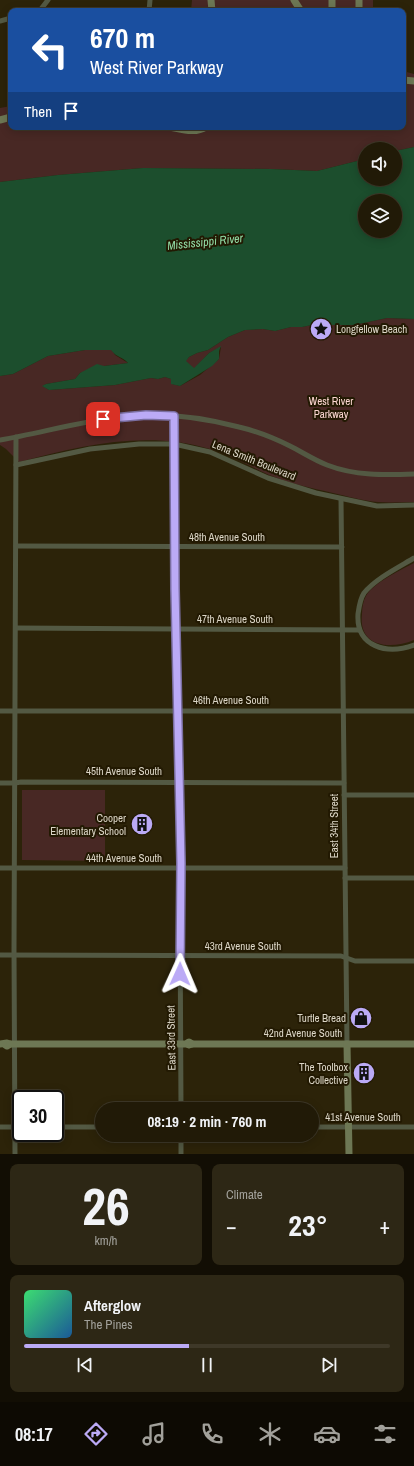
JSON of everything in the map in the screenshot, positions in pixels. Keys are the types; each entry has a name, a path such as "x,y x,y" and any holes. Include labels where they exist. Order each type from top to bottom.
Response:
{"street":[{"path":"42,8 48,0"},
{"path":"184,130 198,130"},
{"path":"0,440 116,418 146,415 174,416 239,426 279,441 316,460 341,470 380,474 414,474"},
{"name":"East 33rd Street","path":"174,416 174,547 181,868 181,955 187,1044 182,1102"},
{"path":"13,1090 7,1044 14,955 16,437"},
{"name":"Lena Smith Boulevard","path":"16,465 75,451 96,448 139,444 174,444 210,452 268,478 292,486 377,506 414,505"},
{"name":"East 34th Street","path":"341,498 349,1154"},
{"name":"48th Avenue South","path":"16,546 342,548"},
{"path":"414,558 388,574 364,594 359,607 358,619 359,630 366,640 380,648 400,648 414,645"},
{"name":"47th Avenue South","path":"16,628 359,630"},
{"name":"46th Avenue South","path":"0,711 414,711"},
{"name":"45th Avenue South","path":"0,783 344,783"},
{"path":"344,795 414,795"},
{"name":"44th Avenue South","path":"0,868 345,868"},
{"path":"345,878 414,878"},
{"name":"43rd Avenue South","path":"0,955 181,955 347,958 355,961 414,961"},
{"name":"42nd Avenue South","path":"7,1044 414,1044"},
{"path":"0,1127 12,1127"},
{"path":"64,1127 95,1127"},
{"name":"41st Avenue South","path":"319,1127 414,1127"},
{"path":"15,1154 16,1142"},
{"path":"181,1142 181,1154"}],"green space":[{"path":"192,0 373,0 373,8 191,8"},
{"path":"406,72 414,74 414,147 402,150 402,142 358,142 358,161 317,171 271,169 143,168 58,175 0,182 0,108 8,107 8,130 406,130"},
{"name":"West River Parkway","path":"387,318 414,319 414,502 372,501 308,487 269,475 218,451 186,443 138,440 114,442 66,450 19,462 0,445 0,376 13,374 48,356 85,350 112,350 115,355 128,363 104,366 80,373 75,379 46,384 43,386 49,390 115,385 151,378 158,379 165,377 171,379 172,384 180,386 200,375 219,359 221,347 209,353 194,369 185,361 189,357 208,350 228,337 245,330 263,329 275,331 291,327 312,325 354,325"},
{"path":"414,563 414,640 395,645 386,645 370,639 365,633 362,625 363,602 369,591 395,573"},
{"path":"22,790 105,790 105,861 22,860"}],"water":[{"name":"Mississippi River","path":"414,147 414,319 387,318 354,325 312,325 291,327 275,331 263,329 245,330 228,337 208,350 189,357 186,361 194,368 209,353 221,346 219,351 219,359 212,366 180,386 171,384 171,379 165,377 158,379 151,378 115,385 49,390 42,386 75,379 80,373 97,364 104,366 128,363 111,350 85,350 48,356 13,374 0,376 0,182 58,175 143,168 271,169 317,171 358,161 358,186 402,186 402,150"}],"place":[{"name":"Longfellow Beach","path":"321,329"},
{"name":"Cooper Elementary School","path":"142,824"},
{"name":"Turtle Bread","path":"361,1018"},
{"name":"The Toolbox Collective","path":"364,1073"}],"route":[{"path":"103,419 146,415 174,416 176,670 181,863 180,974"}]}
